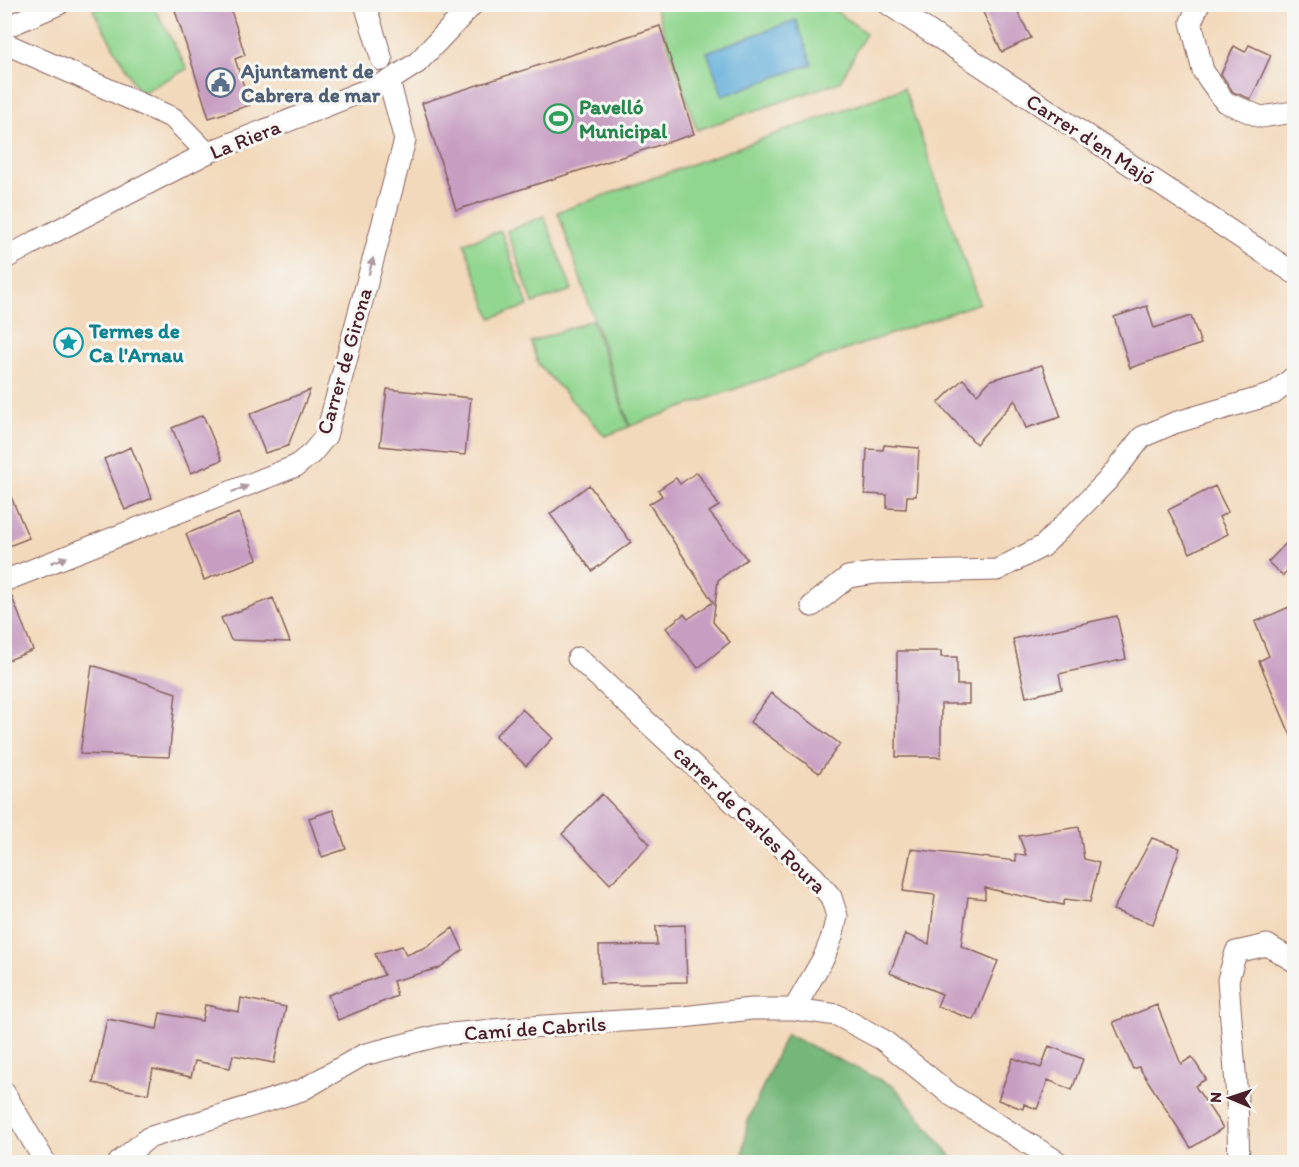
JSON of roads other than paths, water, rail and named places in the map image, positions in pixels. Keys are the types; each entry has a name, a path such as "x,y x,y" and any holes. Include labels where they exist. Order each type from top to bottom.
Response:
{"street":[{"path":"4,28 35,9 58,4"},
{"path":"365,4 382,60"},
{"name":"La Riera","path":"4,259 207,153 389,81 417,63 473,4"},
{"name":"Carrer d'en Majó","path":"888,4 1294,273"},
{"path":"1199,4 1191,21 1203,71 1225,102 1261,117 1294,112"},
{"path":"4,43 173,118 207,153"},
{"name":"Carrer de Girona","path":"4,581 296,466 312,453 326,436 405,140 389,81"},
{"path":"812,606 848,577 875,573 997,570 1044,546 1107,481 1142,437 1174,423 1273,394 1294,377"},
{"name":"carrer de Carles Roura","path":"578,658 814,878 831,897 837,916 832,937 824,957 794,1009"},
{"path":"1239,1162 1237,1098 1228,980 1236,952 1267,945 1294,961"},
{"name":"Camí de Cabrils","path":"119,1162 148,1138 302,1090 363,1055 441,1035 683,1017 751,1009 794,1009 837,1015 884,1040 951,1095 1058,1162"},
{"path":"4,1092 45,1162"}],"water":[{"path":"796,20 812,64 723,96 707,52"}],"place":[{"name":"Ajuntament de Cabrera de mar","path":"220,82"},
{"name":"Pavelló Municipal","path":"558,118"},
{"name":"Termes de Ca l'Arnau","path":"68,342"}]}
